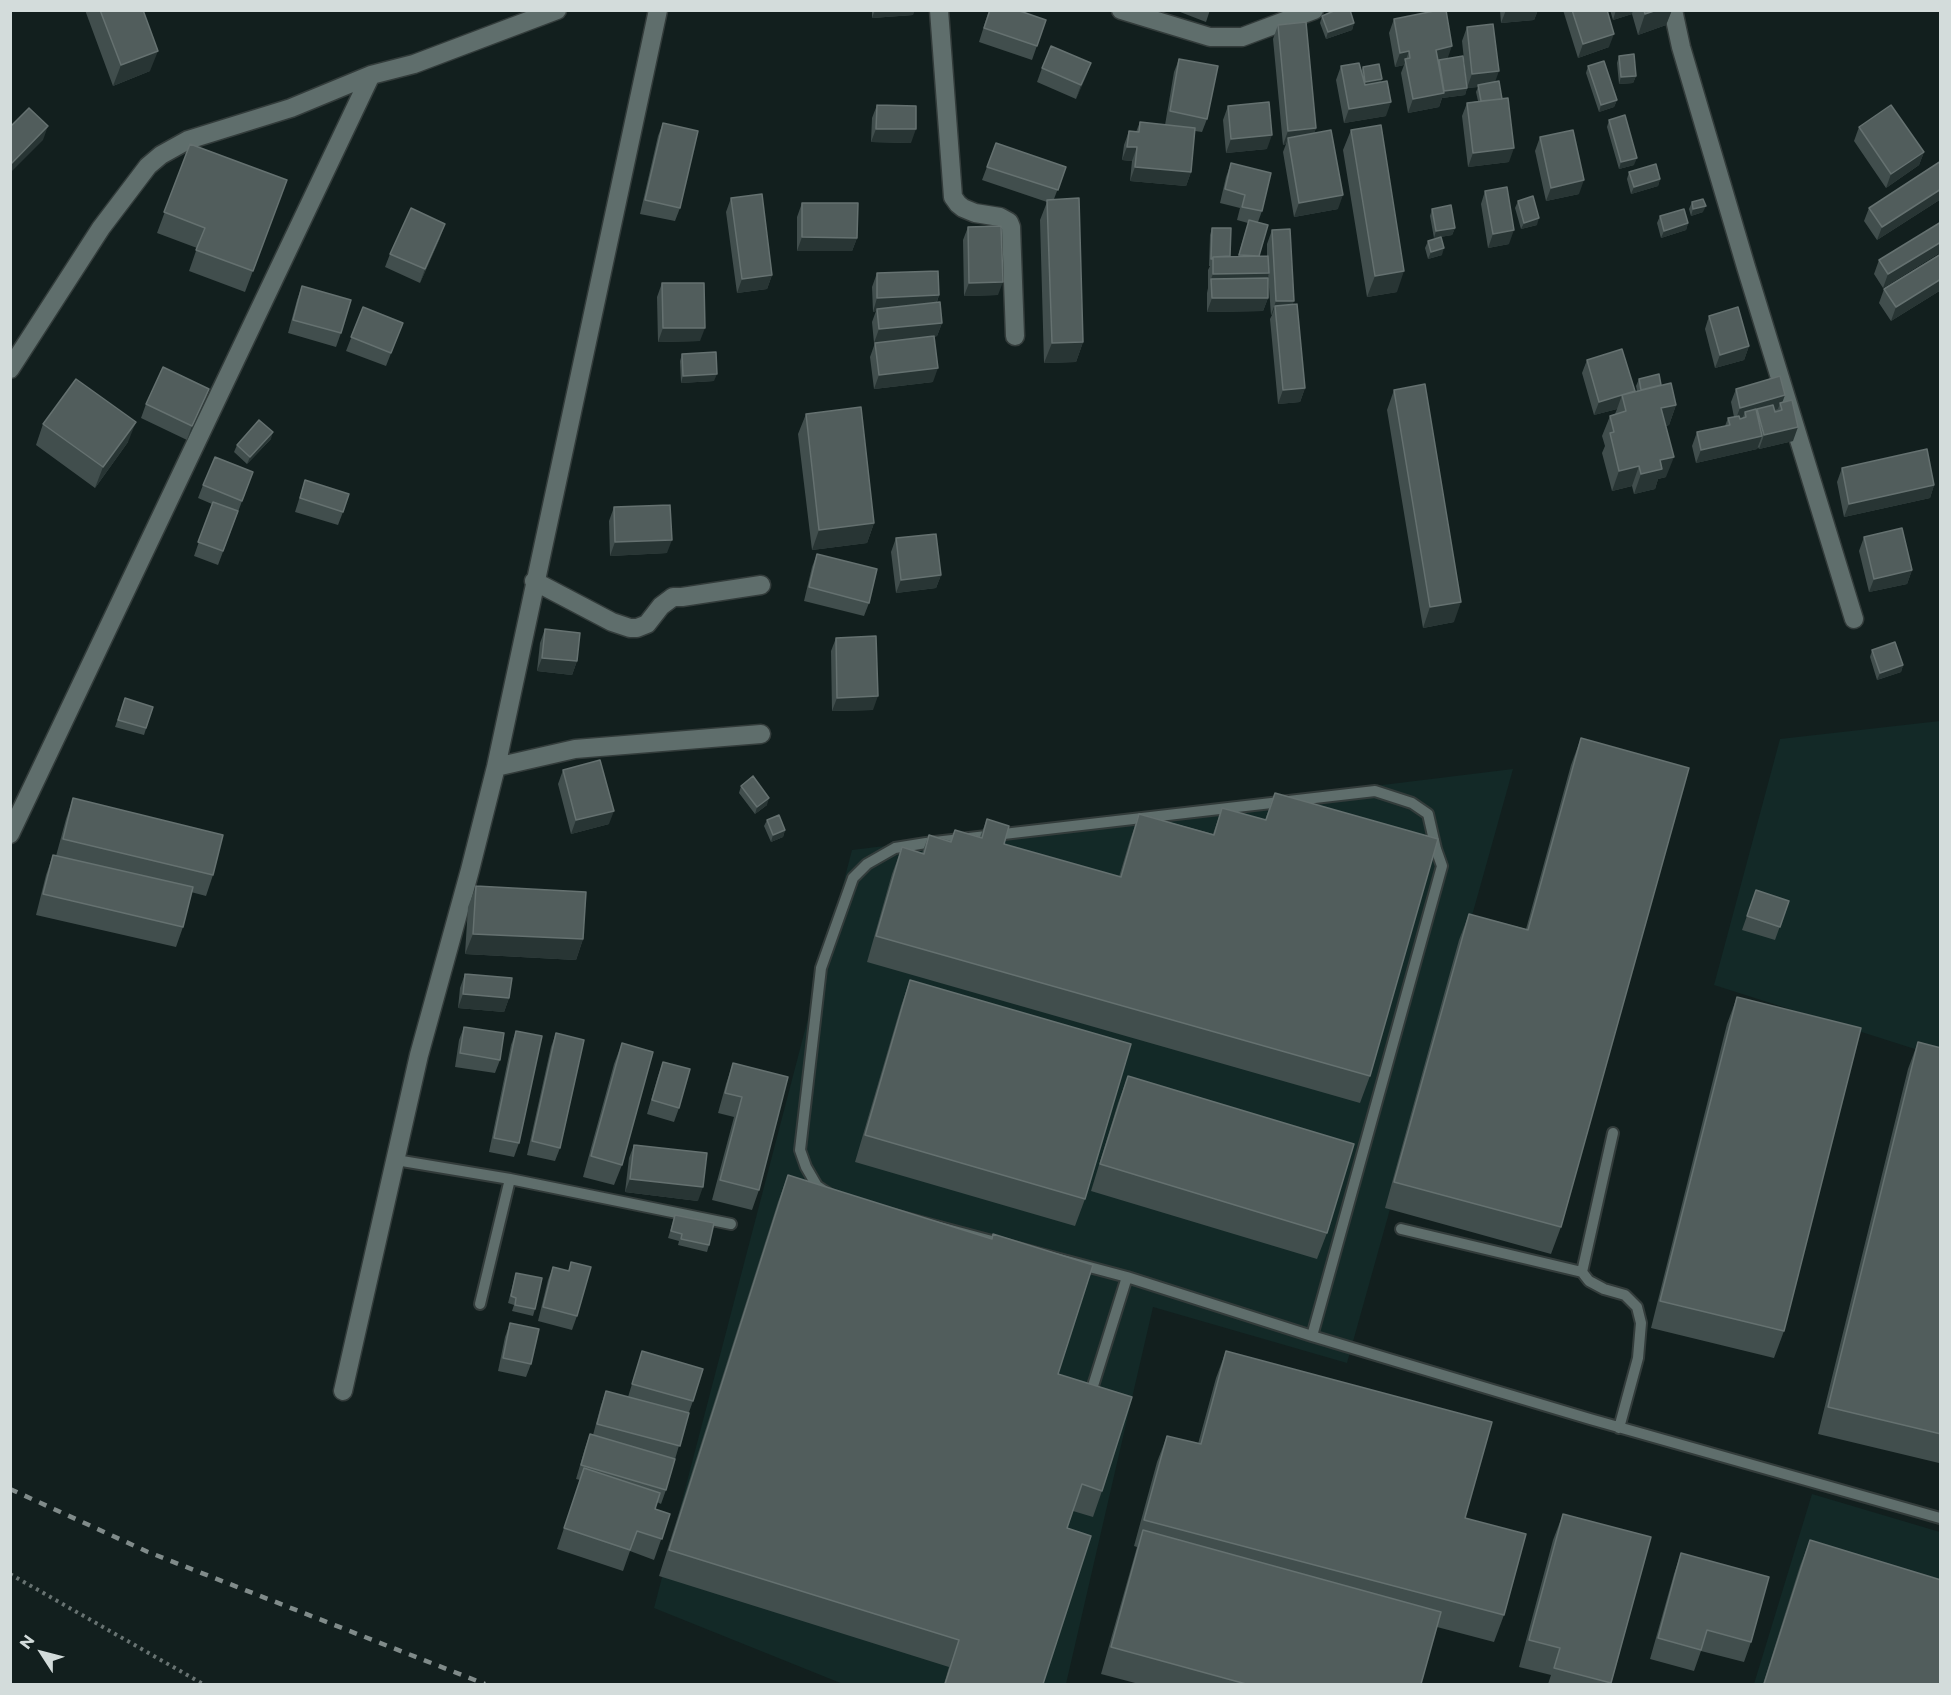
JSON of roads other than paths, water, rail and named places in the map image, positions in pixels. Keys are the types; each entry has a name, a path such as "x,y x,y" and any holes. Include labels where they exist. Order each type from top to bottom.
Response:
{"street":[{"path":"10,369 101,228 148,166 161,155 188,140 291,108 371,75 414,64 557,10"},
{"path":"343,1391 419,1055 496,767 658,10"},
{"path":"939,10 953,197 963,208 1009,222 1015,336"},
{"path":"1120,10 1210,37 1242,37 1314,10"},
{"path":"1673,10 1681,47 1739,245 1854,619"},
{"path":"10,834 371,75"},
{"path":"534,581 612,622 630,628 647,624 661,606 673,597 761,585"},
{"path":"496,767 575,749 761,734"}],"lane":[{"path":"1312,1336 1352,1168 1442,866 1428,814 1412,803 1375,791 926,843 895,848 867,864 853,878 820,968 800,1150 806,1167 817,1186 838,1200 1127,1277 1312,1336 1619,1428 1941,1518"},
{"path":"1582,1272 1613,1133"},
{"path":"396,1160 510,1179 732,1224"},
{"path":"480,1304 510,1179"},
{"path":"1401,1229 1582,1272 1588,1281 1624,1295 1636,1307 1641,1323 1638,1358 1619,1428"},
{"path":"1092,1389 1127,1277"}],"railway":[{"path":"10,1489 148,1552 485,1684"}]}
